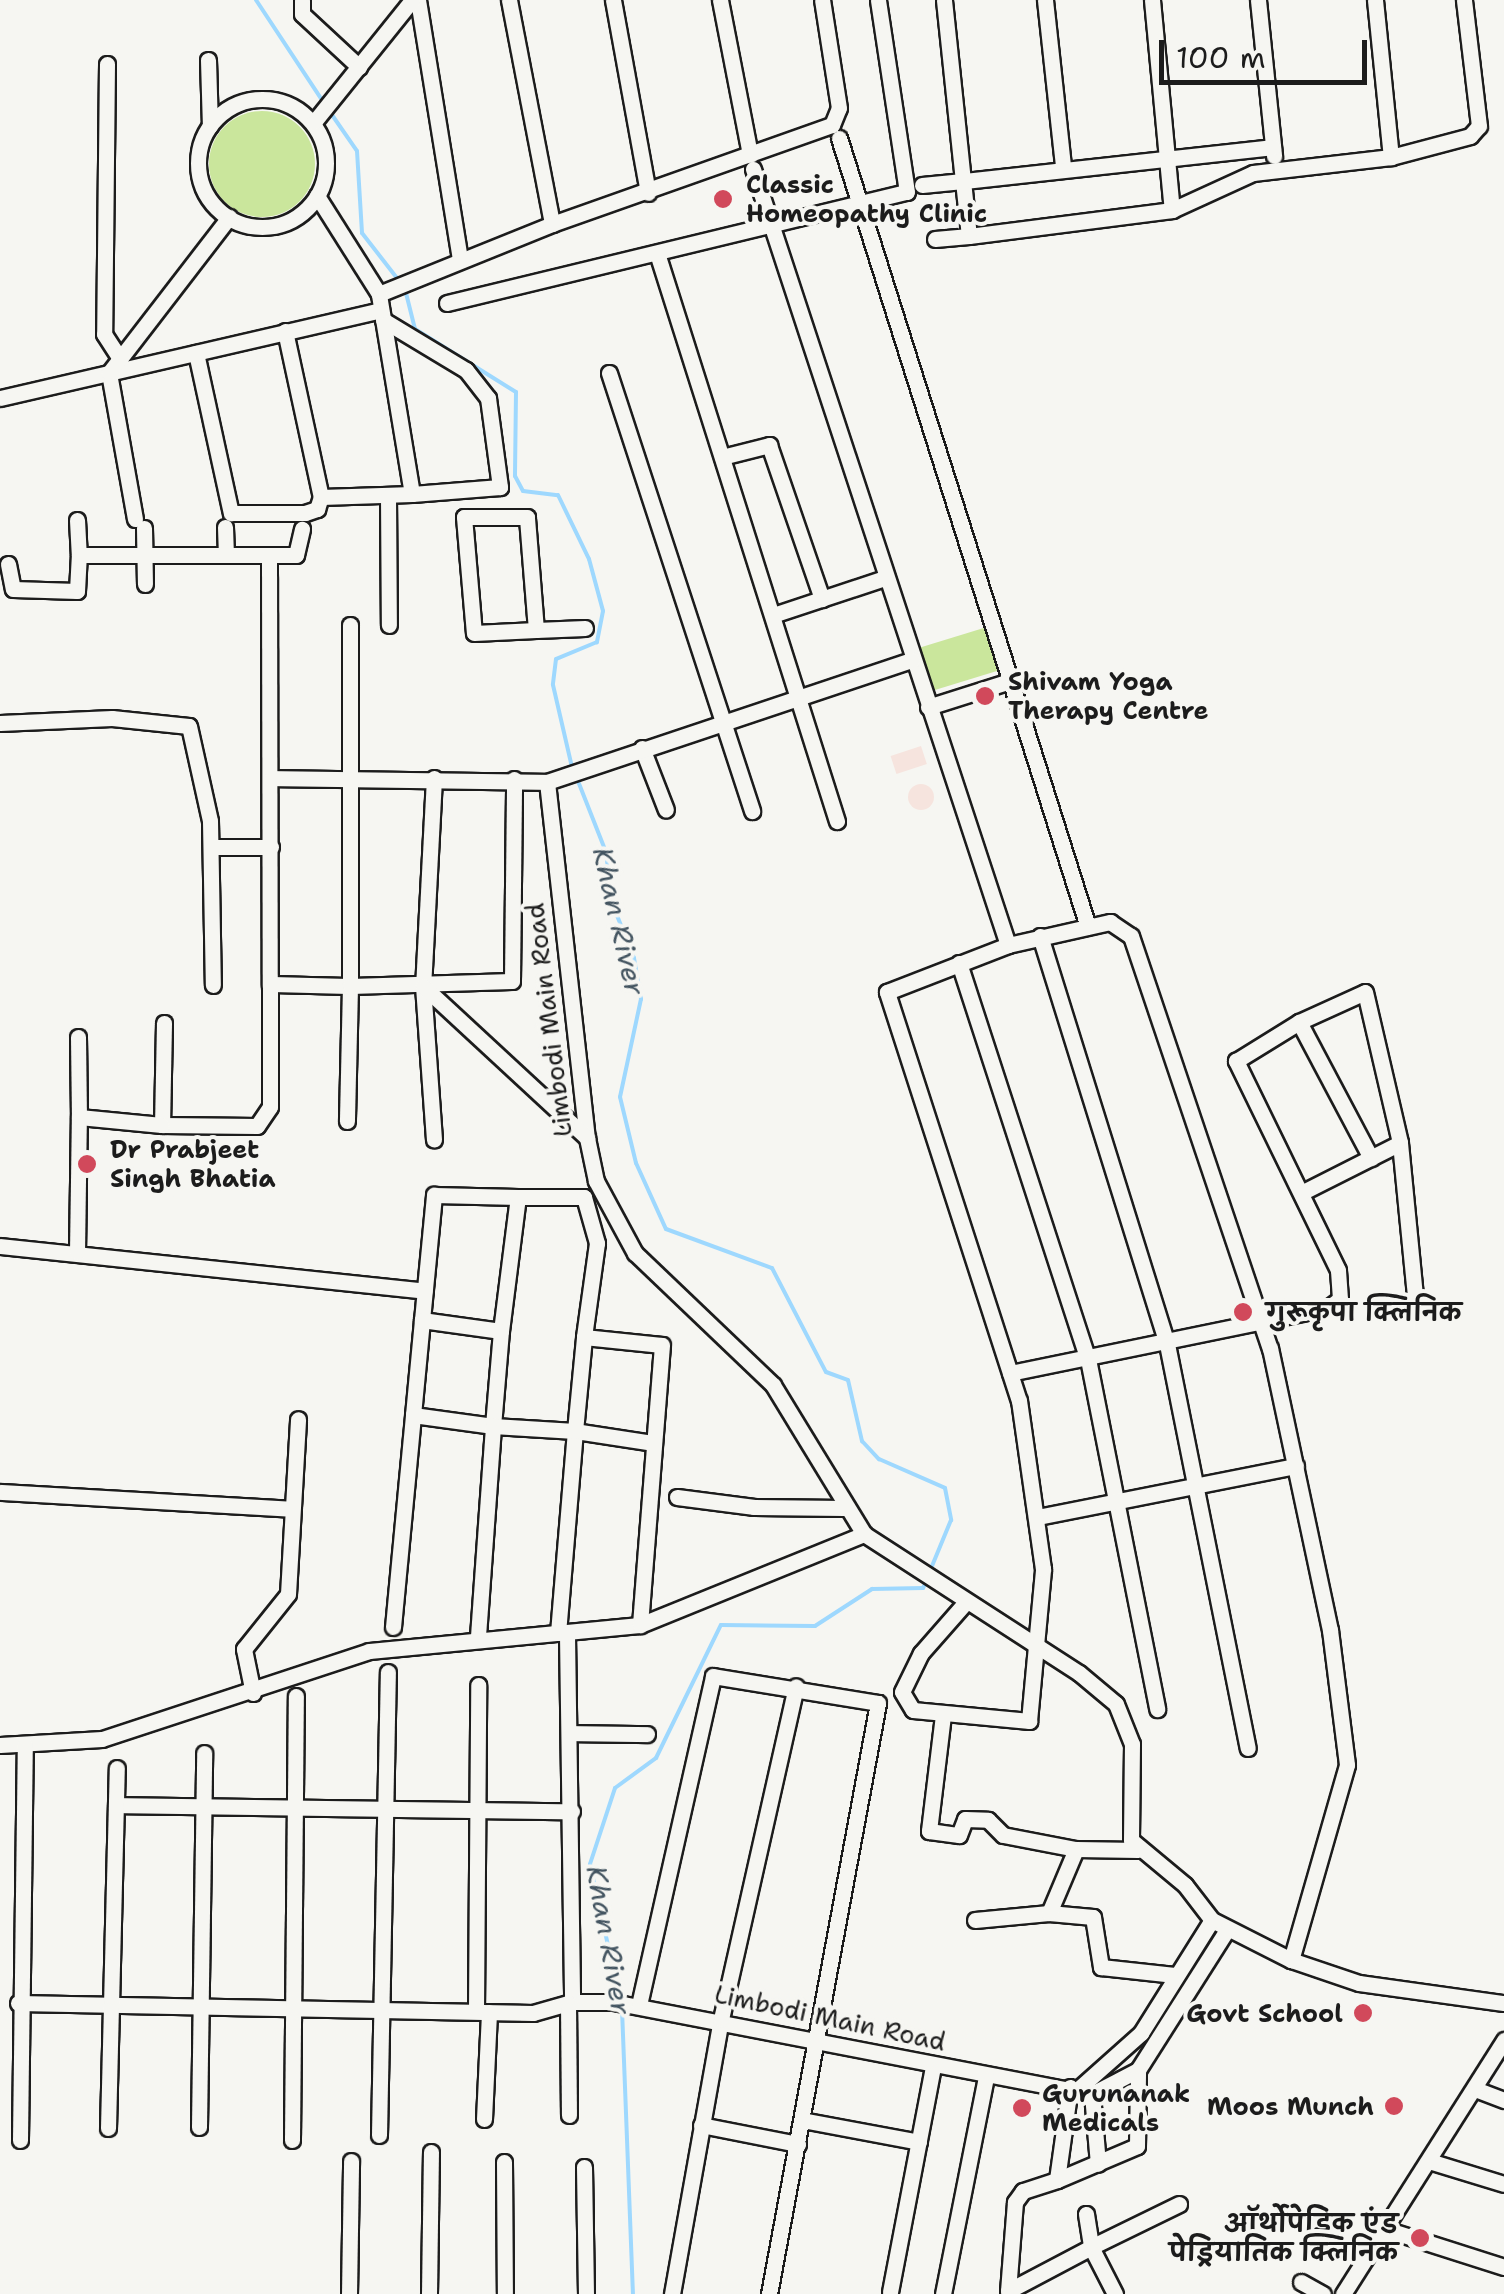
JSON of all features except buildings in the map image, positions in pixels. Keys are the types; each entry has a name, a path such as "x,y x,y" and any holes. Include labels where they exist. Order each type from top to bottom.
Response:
{"street":[{"path":"302,0 302,14 359,67"},
{"path":"318,117 415,0"},
{"path":"415,0 460,258"},
{"path":"508,0 552,224"},
{"path":"613,0 648,193"},
{"path":"720,0 767,227 1008,945"},
{"path":"0,398 284,332 384,303 415,277 460,258 552,224 751,162 838,118 822,0"},
{"path":"447,302 899,196 909,183 878,0"},
{"path":"944,0 969,236"},
{"path":"1045,0 1063,167"},
{"path":"1152,0 1172,210"},
{"path":"1258,0 1275,170"},
{"path":"1375,0 1391,157"},
{"path":"936,239 1172,210 1230,179 1445,146 1479,126 1464,0"},
{"path":"208,60 210,126"},
{"path":"107,64 104,334 120,359"},
{"path":"262,99 285,103 318,117 326,162 317,196 282,224 260,227 229,217 205,194 198,173 198,151 210,126 240,102 262,99"},
{"path":"838,138 1088,927"},
{"path":"922,186 1167,155 1273,147"},
{"path":"317,196 384,303 482,383 501,483 497,490 320,497"},
{"path":"145,584 140,523 109,373 229,217"},
{"path":"657,253 837,821"},
{"path":"384,303 412,494"},
{"path":"196,352 231,513 305,513 317,509 320,497 284,332"},
{"path":"609,373 752,811"},
{"path":"722,457 769,445 822,599"},
{"path":"462,491 475,653"},
{"path":"388,497 389,624"},
{"path":"464,517 526,516 536,630"},
{"path":"8,564 13,590 77,591 77,520"},
{"path":"225,527 226,556"},
{"path":"80,556 299,554 302,529"},
{"path":"79,1117 243,1129 264,1122 270,1107 269,556"},
{"path":"773,615 884,578"},
{"path":"346,1120 352,778 350,625"},
{"path":"474,632 585,628"},
{"path":"272,778 547,782 722,719 912,660"},
{"path":"928,707 1010,681"},
{"path":"0,724 112,718 189,726 202,765 211,847 213,986"},
{"path":"642,748 666,810"},
{"path":"434,778 423,986 434,1140"},
{"path":"270,984 423,986 512,981 514,779"},
{"name":"Limbodi Main Road","path":"547,782 587,1138 596,1182 614,1219 635,1253 773,1385 844,1508 864,1534 965,1603 1079,1673 1125,1719 1132,1744 1131,1840 1138,1850"},
{"path":"211,847 271,848"},
{"path":"965,1603 921,1653 902,1692 914,1710 1030,1721 1039,1650 1038,1516 1010,1374 886,1004 893,985 1008,945 1110,922 1130,936 1257,1324 1278,1373 1330,1630 1347,1764 1292,1960"},
{"path":"1040,936 1167,1344 1248,1748"},
{"path":"959,962 1088,1359 1157,1709"},
{"path":"423,986 587,1138"},
{"path":"1010,1374 1257,1324 1328,1308 1340,1300 1338,1270 1304,1192 1236,1062 1299,1022 1359,992 1369,995 1400,1143 1415,1295"},
{"path":"1299,1022 1371,1158"},
{"path":"162,1124 164,1023"},
{"path":"77,1252 78,1036"},
{"path":"1304,1192 1400,1143"},
{"path":"393,1627 434,1195 584,1196 594,1213 597,1243 575,1431 567,1640 572,1812 570,2115"},
{"path":"478,1636 501,1330 518,1197"},
{"path":"0,1246 425,1291"},
{"path":"422,1320 501,1330"},
{"path":"584,1337 662,1345 640,1625"},
{"path":"412,1415 654,1443"},
{"path":"252,1693 244,1649 288,1594 298,1419"},
{"path":"1038,1516 1296,1466"},
{"path":"0,1492 292,1510"},
{"path":"677,1496 754,1507 844,1508"},
{"path":"0,1745 102,1738 252,1693 370,1651 478,1636 567,1640 640,1625 864,1534"},
{"path":"379,2135 388,1672"},
{"path":"637,2004 708,1682 717,1672 878,1703 880,1710 770,2294"},
{"path":"478,1685 484,2119"},
{"path":"672,2294 721,2019 796,1686"},
{"path":"292,2140 296,1696"},
{"path":"943,1715 930,1831 959,1835 965,1819 988,1820 1003,1835 1076,1849 1138,1850 1185,1885 1212,1920 1292,1960 1359,1983 1504,2003"},
{"path":"571,1734 647,1734"},
{"path":"20,2140 18,2002 25,1744"},
{"path":"199,2127 204,1753"},
{"path":"108,2128 116,1768"},
{"path":"116,1805 572,1812"},
{"path":"1049,1913 1076,1849"},
{"path":"975,1920 1049,1913 1093,1917 1101,1967 1175,1975"},
{"path":"1057,2180 1080,2090 1124,2054 1212,1920"},
{"path":"1005,2293 1015,2202 1024,2191 1137,2146 1138,2070 1227,1930"},
{"name":"Limbodi Main Road","path":"18,2002 295,2011 532,2012 570,2003 637,2004 932,2067 1080,2090"},
{"path":"1343,2294 1504,2040"},
{"path":"890,2292 932,2067"},
{"path":"1080,2090 1138,2070"},
{"path":"942,2294 986,2076"},
{"path":"1475,2089 1504,2100"},
{"path":"1080,2090 1098,2164"},
{"path":"0,2104 20,2104"},
{"path":"802,2120 918,2142"},
{"path":"702,2125 798,2144"},
{"path":"429,2294 431,2152"},
{"path":"1428,2161 1504,2184"},
{"path":"349,2294 351,2162"},
{"path":"504,2162 506,2294"},
{"path":"584,2167 586,2294"},
{"path":"1005,2293 1180,2204"},
{"path":"1086,2214 1091,2247 1115,2294"},
{"path":"1385,2229 1504,2267"},
{"path":"1301,2282 1323,2294"}],"shaded area":[{"path":"921,746 927,764 896,774 891,756"},
{"path":"921,784 930,788 934,797 930,806 921,810 912,806 908,797 912,788"}],"green space":[{"path":"262,111 282,115 300,126 311,144 315,164 311,184 300,202 282,213 262,217 242,213 224,202 213,184 209,164 213,144 224,126 242,115"},
{"path":"987,627 1000,670 928,692 915,649"}],"waterway":[{"name":"Khan River","path":"256,0 322,100"},
{"name":"Khan River","path":"330,112 357,151 362,233 400,282"},
{"name":"Khan River","path":"405,289 415,329 516,392 515,476 523,491 558,495 589,559 603,611 597,642 556,659 553,685 572,767"},
{"name":"Khan River","path":"576,776 606,852 612,903 634,958 641,999 620,1097 636,1163 666,1229 772,1268 826,1372 848,1380 862,1441 879,1459 945,1488 951,1520 930,1571"},
{"name":"Khan River","path":"620,2000 590,1864 615,1788 656,1758 721,1625 815,1626 872,1589 923,1588 927,1580"},
{"name":"Khan River","path":"622,2009 633,2294"}],"place":[{"name":"Classic Homeopathy Clinic","path":"723,199"},
{"name":"Shivam Yoga Therapy Centre","path":"985,696"},
{"name":"Dr Prabjeet Singh Bhatia","path":"87,1164"},
{"name":"गुरूकृपा क्लिनिक","path":"1243,1312"},
{"name":"Govt School","path":"1363,2013"},
{"name":"Moos Munch","path":"1394,2106"},
{"name":"Gurunanak Medicals","path":"1022,2108"},
{"name":"ऑर्थोपेडिक एंड पेड्रियातिक क्लिनिक","path":"1420,2238"}]}
